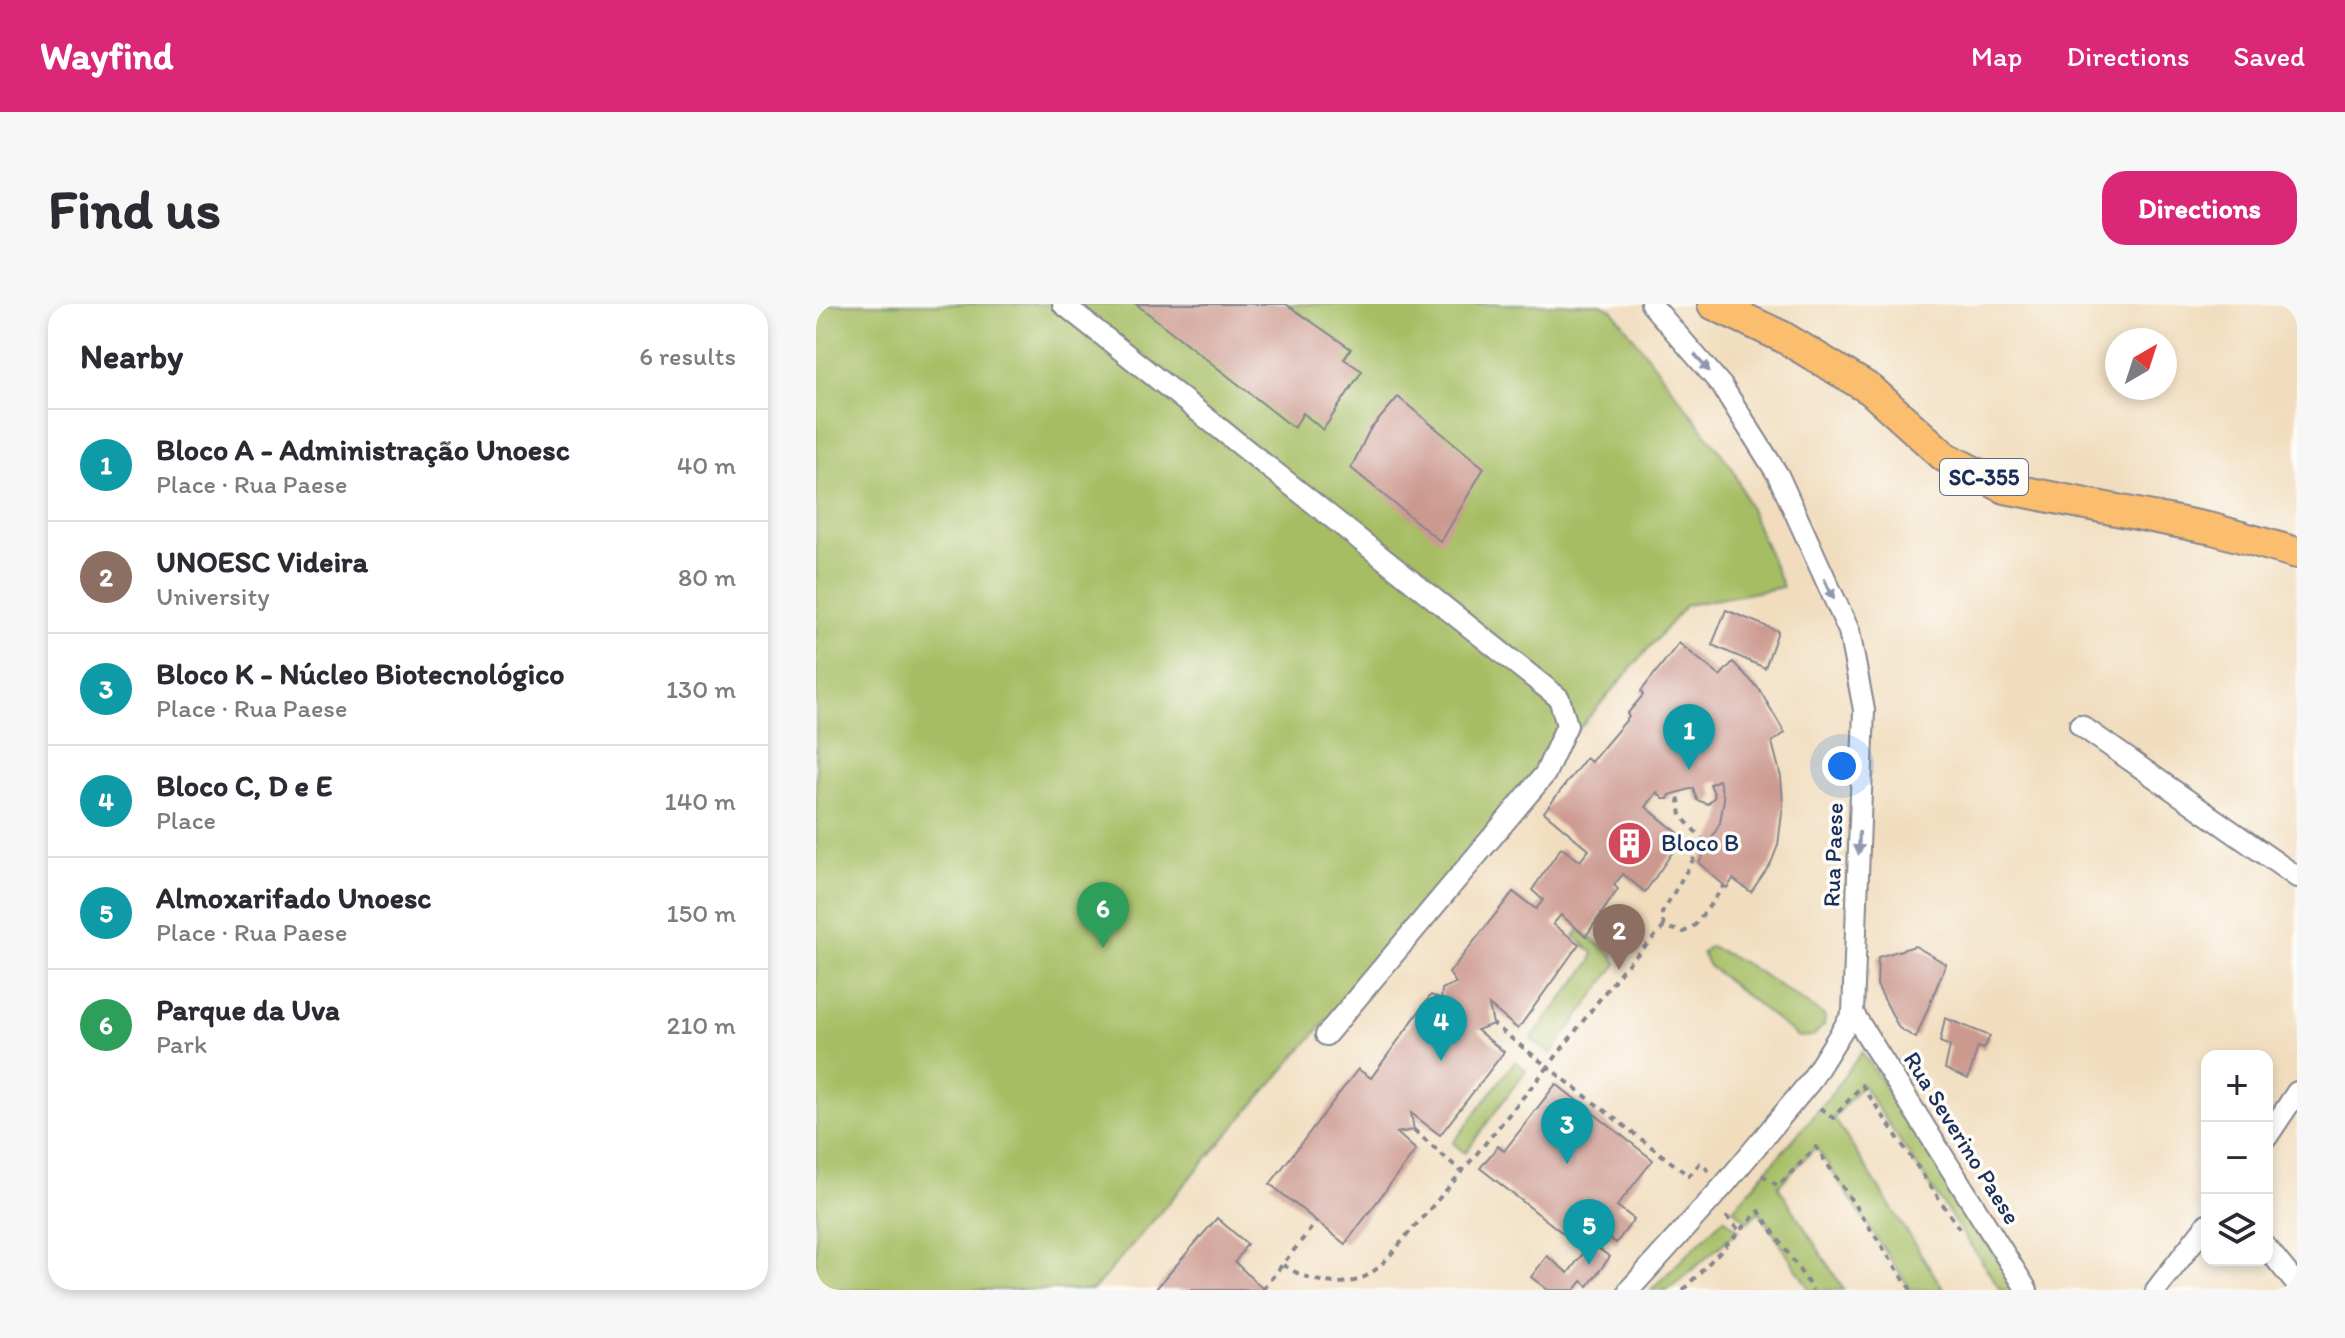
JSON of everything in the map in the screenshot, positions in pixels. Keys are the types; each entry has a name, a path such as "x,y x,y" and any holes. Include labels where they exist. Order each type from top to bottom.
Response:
{"main road":[{"name":"SC-355","path":"1713,304 1783,337 1871,390 1945,457 2005,488 2213,529 2297,553"}],"street":[{"path":"1063,304 1559,698 1567,725 1545,774 1326,1035"},
{"name":"Rua Paese","path":"1629,1290 1792,1104 1830,1052 1853,1013 1864,710 1849,631 1778,475 1722,386 1651,304"},
{"path":"2080,725 2297,877"},
{"name":"Rua Severino Paese","path":"1853,1013 2027,1290"},
{"path":"2273,1128 2297,1092"},
{"path":"2156,1290 2201,1232"},
{"path":"2273,1255 2297,1285"}],"path":[{"path":"1678,792 1681,816 1704,841 1666,905 1661,918 1664,927 1676,932 1689,930 1725,885"},
{"path":"1283,1265 1299,1275 1328,1282 1362,1278 1386,1258 1462,1172 1622,970 1664,927"},
{"path":"1493,1024 1689,1176 1700,1163 1707,1169"},
{"path":"1822,1106 1833,1118 1862,1085 1966,1239"},
{"path":"1414,1130 1462,1172"},
{"path":"1762,1175 1778,1186 1816,1147 1911,1290"},
{"path":"1683,1290 1759,1211 1813,1290"},
{"path":"1724,1218 1739,1230"},
{"path":"1263,1289 1317,1221"}],"green space":[{"path":"816,304 1601,304 1612,309 1733,469 1783,587 1686,605 1093,1290 816,1290"},
{"path":"1579,930 1612,954 1617,964 1551,1054 1531,1039 1591,962 1593,953 1574,936"},
{"path":"1710,946 1748,965 1825,1016 1824,1025 1813,1036 1798,1037 1709,966 1702,953"},
{"path":"1862,1052 2018,1290 2001,1290 1862,1085 1834,1118 1944,1290 1911,1290 1816,1147 1778,1186 1844,1290 1810,1290 1759,1211 1748,1222 1733,1209 1822,1106"},
{"path":"1515,1061 1526,1070 1465,1153 1453,1143"},
{"path":"1724,1218 1739,1230 1668,1290 1651,1290"}],"building":[{"path":"1136,304 1286,304 1351,349 1344,359 1362,371 1323,430 1303,413 1294,428"},
{"path":"1398,397 1484,468 1441,542 1351,468 1369,431"},
{"path":"1726,610 1778,631 1765,668 1712,645"},
{"path":"1679,643 1720,676 1733,662 1759,689 1785,733 1772,742 1781,777 1783,805 1778,845 1771,863 1751,892 1733,879 1727,888 1699,863 1720,823 1724,799 1719,780 1710,784 1715,796 1708,804 1697,800 1693,788 1670,795 1668,799 1663,799 1657,792 1646,807 1683,837 1645,892 1623,874 1614,885 1618,889 1586,936 1561,915 1553,924 1579,944 1518,1029 1489,1005 1493,1024 1477,1030 1504,1052 1440,1135 1411,1113 1414,1130 1397,1133 1416,1150 1345,1244 1270,1184 1358,1069 1371,1078 1431,995 1441,1000 1442,989 1456,983 1449,973 1513,892 1536,909 1543,900 1532,890 1561,848 1580,861 1589,850 1544,812 1586,758 1591,762 1629,717 1627,714 1643,695 1641,691"},
{"path":"1915,946 1946,964 1916,1038 1899,1028 1877,985 1878,957"},
{"path":"1945,1018 1990,1036 1984,1049 1978,1047 1968,1079 1945,1069 1950,1046 1940,1042"},
{"path":"1556,1084 1653,1160 1617,1206 1634,1219 1616,1243 1599,1229 1583,1249 1480,1168 1498,1146 1504,1151"},
{"path":"1217,1218 1247,1244 1235,1262 1264,1290 1155,1290"},
{"path":"1591,1243 1610,1257 1588,1286 1582,1281 1575,1290 1548,1290 1531,1277 1547,1256 1568,1273"}],"place":[{"name":"Bloco A - Administração Unoesc","path":"1689,770"},
{"name":"Bloco B","path":"1630,843"},
{"name":"Parque da Uva","path":"1103,948"},
{"name":"UNOESC Videira","path":"1619,970"},
{"name":"Bloco C, D e E","path":"1441,1061"},
{"name":"Bloco K - Núcleo Biotecnológico","path":"1567,1164"},
{"name":"Almoxarifado Unoesc","path":"1589,1265"}]}
